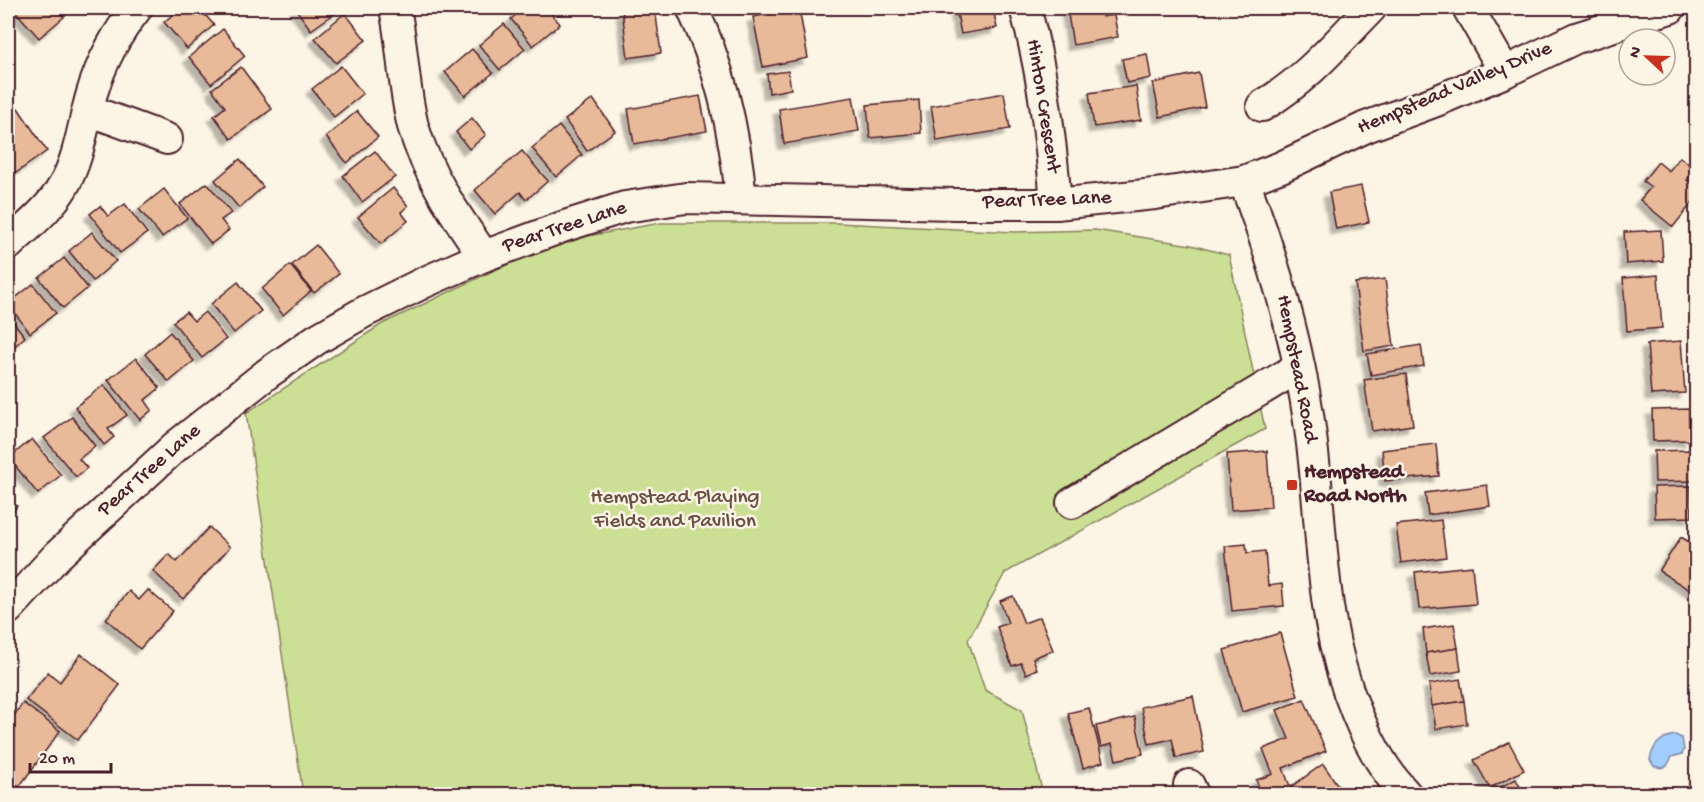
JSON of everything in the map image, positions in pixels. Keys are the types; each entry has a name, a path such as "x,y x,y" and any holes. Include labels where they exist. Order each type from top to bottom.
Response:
{"street":[{"path":"8,245 41,215 64,184 74,162 99,73 136,8"},
{"path":"395,8 407,96 413,126 422,152 449,205 484,256"},
{"path":"692,8 710,51 724,94 736,146 741,199"},
{"name":"Hinton Crescent","path":"1025,8 1050,135 1056,204"},
{"path":"1262,106 1294,85 1332,50 1371,8"},
{"path":"1468,8 1505,72"},
{"name":"Hempstead Valley Drive","path":"1244,180 1281,167 1366,126 1436,101 1505,72 1576,38 1670,8"},
{"path":"88,110 167,139"},
{"name":"Pear Tree Lane","path":"8,609 57,556 176,446 268,373 317,339 364,312 425,282 484,256 586,218 625,207 686,198 1056,204 1155,194 1244,180"},
{"name":"Hempstead Road","path":"1244,180 1293,331 1312,436 1326,598 1336,653 1366,737 1396,784 1406,795"},
{"path":"1072,503 1299,367"}],"green space":[{"name":"Hempstead Playing Fields and Pavilion","path":"661,223 838,223 1014,232 1095,230 1191,245 1229,255 1265,429 1005,573 968,640 985,690 1022,710 1043,794 303,794 246,413 382,324 522,257 588,236"}],"water":[{"path":"1675,735 1682,738 1684,750 1682,754 1672,757 1667,766 1662,768 1654,766 1650,760 1655,746 1661,740"}],"building":[{"path":"20,8 56,8 64,17 39,38 16,12"},
{"path":"181,8 199,8 214,25 187,49 164,22"},
{"path":"295,8 340,8 341,9 311,30"},
{"path":"524,8 546,8 560,24 533,46 511,19"},
{"path":"655,8 661,53 628,58 622,10"},
{"path":"799,8 808,58 763,67 753,17"},
{"path":"956,8 993,8 997,28 961,34"},
{"path":"1067,8 1100,8 1102,17 1114,15 1118,37 1073,45"},
{"path":"345,13 366,40 336,63 315,38"},
{"path":"504,24 525,49 500,70 479,45"},
{"path":"223,29 245,56 211,84 189,57"},
{"path":"472,49 493,73 465,96 445,72"},
{"path":"1147,54 1151,78 1127,83 1122,59"},
{"path":"341,66 363,94 334,117 312,89"},
{"path":"241,67 272,109 231,139 214,116 225,107 212,89"},
{"path":"788,71 791,89 769,93 767,74"},
{"path":"1199,73 1205,107 1160,117 1153,83"},
{"path":"1136,86 1141,120 1094,127 1089,93"},
{"path":"1004,93 1010,129 937,141 931,106"},
{"path":"700,96 707,131 634,144 628,109"},
{"path":"853,97 859,131 784,144 779,109"},
{"path":"593,99 615,131 587,151 565,120"},
{"path":"919,100 921,133 870,138 867,105"},
{"path":"18,108 47,151 16,173 8,161 8,115"},
{"path":"357,111 378,137 347,163 326,137"},
{"path":"472,118 486,135 469,149 456,132"},
{"path":"559,126 582,155 556,177 532,148"},
{"path":"375,151 395,177 362,202 343,176"},
{"path":"522,151 548,181 526,200 520,192 495,214 475,190"},
{"path":"1680,157 1695,169 1687,180 1696,187 1696,198 1673,227 1640,200 1651,187 1643,181 1658,162 1669,171"},
{"path":"240,159 263,187 239,208 215,180"},
{"path":"207,183 231,213 221,220 229,230 211,244 180,204"},
{"path":"1361,186 1369,222 1336,229 1329,192"},
{"path":"393,188 408,206 401,212 408,221 381,244 358,217"},
{"path":"164,189 187,218 162,237 139,209"},
{"path":"125,204 147,233 120,253 90,214 100,206 108,216"},
{"path":"1661,230 1663,261 1626,264 1624,232"},
{"path":"92,232 116,261 93,281 69,251"},
{"path":"316,245 339,274 314,293 292,265"},
{"path":"64,258 88,288 63,308 39,278"},
{"path":"290,265 311,291 283,315 262,289"},
{"path":"1658,275 1662,328 1627,331 1623,278"},
{"path":"1385,279 1394,346 1364,351 1355,283"},
{"path":"238,282 261,311 234,333 211,304"},
{"path":"33,284 56,313 30,333 8,304"},
{"path":"186,312 194,321 205,312 226,339 202,358 173,322"},
{"path":"8,315 25,337 8,352"},
{"path":"170,332 194,361 169,382 145,354"},
{"path":"1681,341 1685,393 1651,395 1647,344"},
{"path":"1421,345 1424,366 1371,375 1367,354"},
{"path":"136,358 160,388 145,400 152,410 140,420 108,380"},
{"path":"1406,374 1413,425 1372,431 1364,380"},
{"path":"104,385 127,415 108,429 114,437 104,445 75,407"},
{"path":"1689,409 1690,440 1653,441 1652,410"},
{"path":"72,417 95,446 79,459 87,468 76,477 44,438"},
{"path":"32,439 61,475 38,494 9,458"},
{"path":"1436,444 1439,476 1385,481 1382,450"},
{"path":"1693,450 1694,481 1655,482 1654,451"},
{"path":"1267,451 1271,507 1231,510 1227,454"},
{"path":"1487,485 1490,506 1428,515 1425,493"},
{"path":"1691,486 1692,517 1655,518 1654,487"},
{"path":"8,500 17,506 8,520"},
{"path":"1441,520 1446,557 1401,563 1396,525"},
{"path":"209,527 230,547 183,599 153,571 169,554 177,562"},
{"path":"1681,537 1696,546 1696,594 1659,571"},
{"path":"1246,544 1247,553 1265,551 1268,586 1282,584 1284,606 1232,611 1225,546"},
{"path":"1472,566 1476,604 1419,609 1415,572"},
{"path":"148,590 173,611 140,649 106,619 129,591 139,600"},
{"path":"1013,596 1024,623 1040,617 1053,650 1033,658 1037,669 1026,674 1021,663 1012,666 997,627 1008,623 1000,601"},
{"path":"1454,624 1458,648 1426,653 1423,629"},
{"path":"1280,633 1298,696 1242,712 1224,650"},
{"path":"1458,648 1461,671 1430,676 1426,653"},
{"path":"81,654 120,685 78,740 26,700 48,672 60,682"},
{"path":"1460,679 1464,701 1432,706 1429,684"},
{"path":"1193,696 1204,752 1176,758 1172,739 1149,744 1141,707"},
{"path":"1304,699 1326,751 1283,768 1290,786 1270,794 1262,794 1256,780 1273,774 1263,749 1289,739 1277,710"},
{"path":"1464,701 1467,724 1436,729 1432,706"},
{"path":"23,703 60,731 19,787 8,779 8,724"},
{"path":"1089,708 1103,762 1083,768 1068,713"},
{"path":"1135,717 1143,754 1116,760 1112,744 1101,747 1096,726"},
{"path":"1509,742 1524,770 1490,788 1474,760"},
{"path":"1323,764 1344,794 1296,794 1291,787"},
{"path":"1516,779 1524,794 1491,794 1490,792"}],"place":[{"name":"Hempstead Road North","path":"1292,485"}]}
